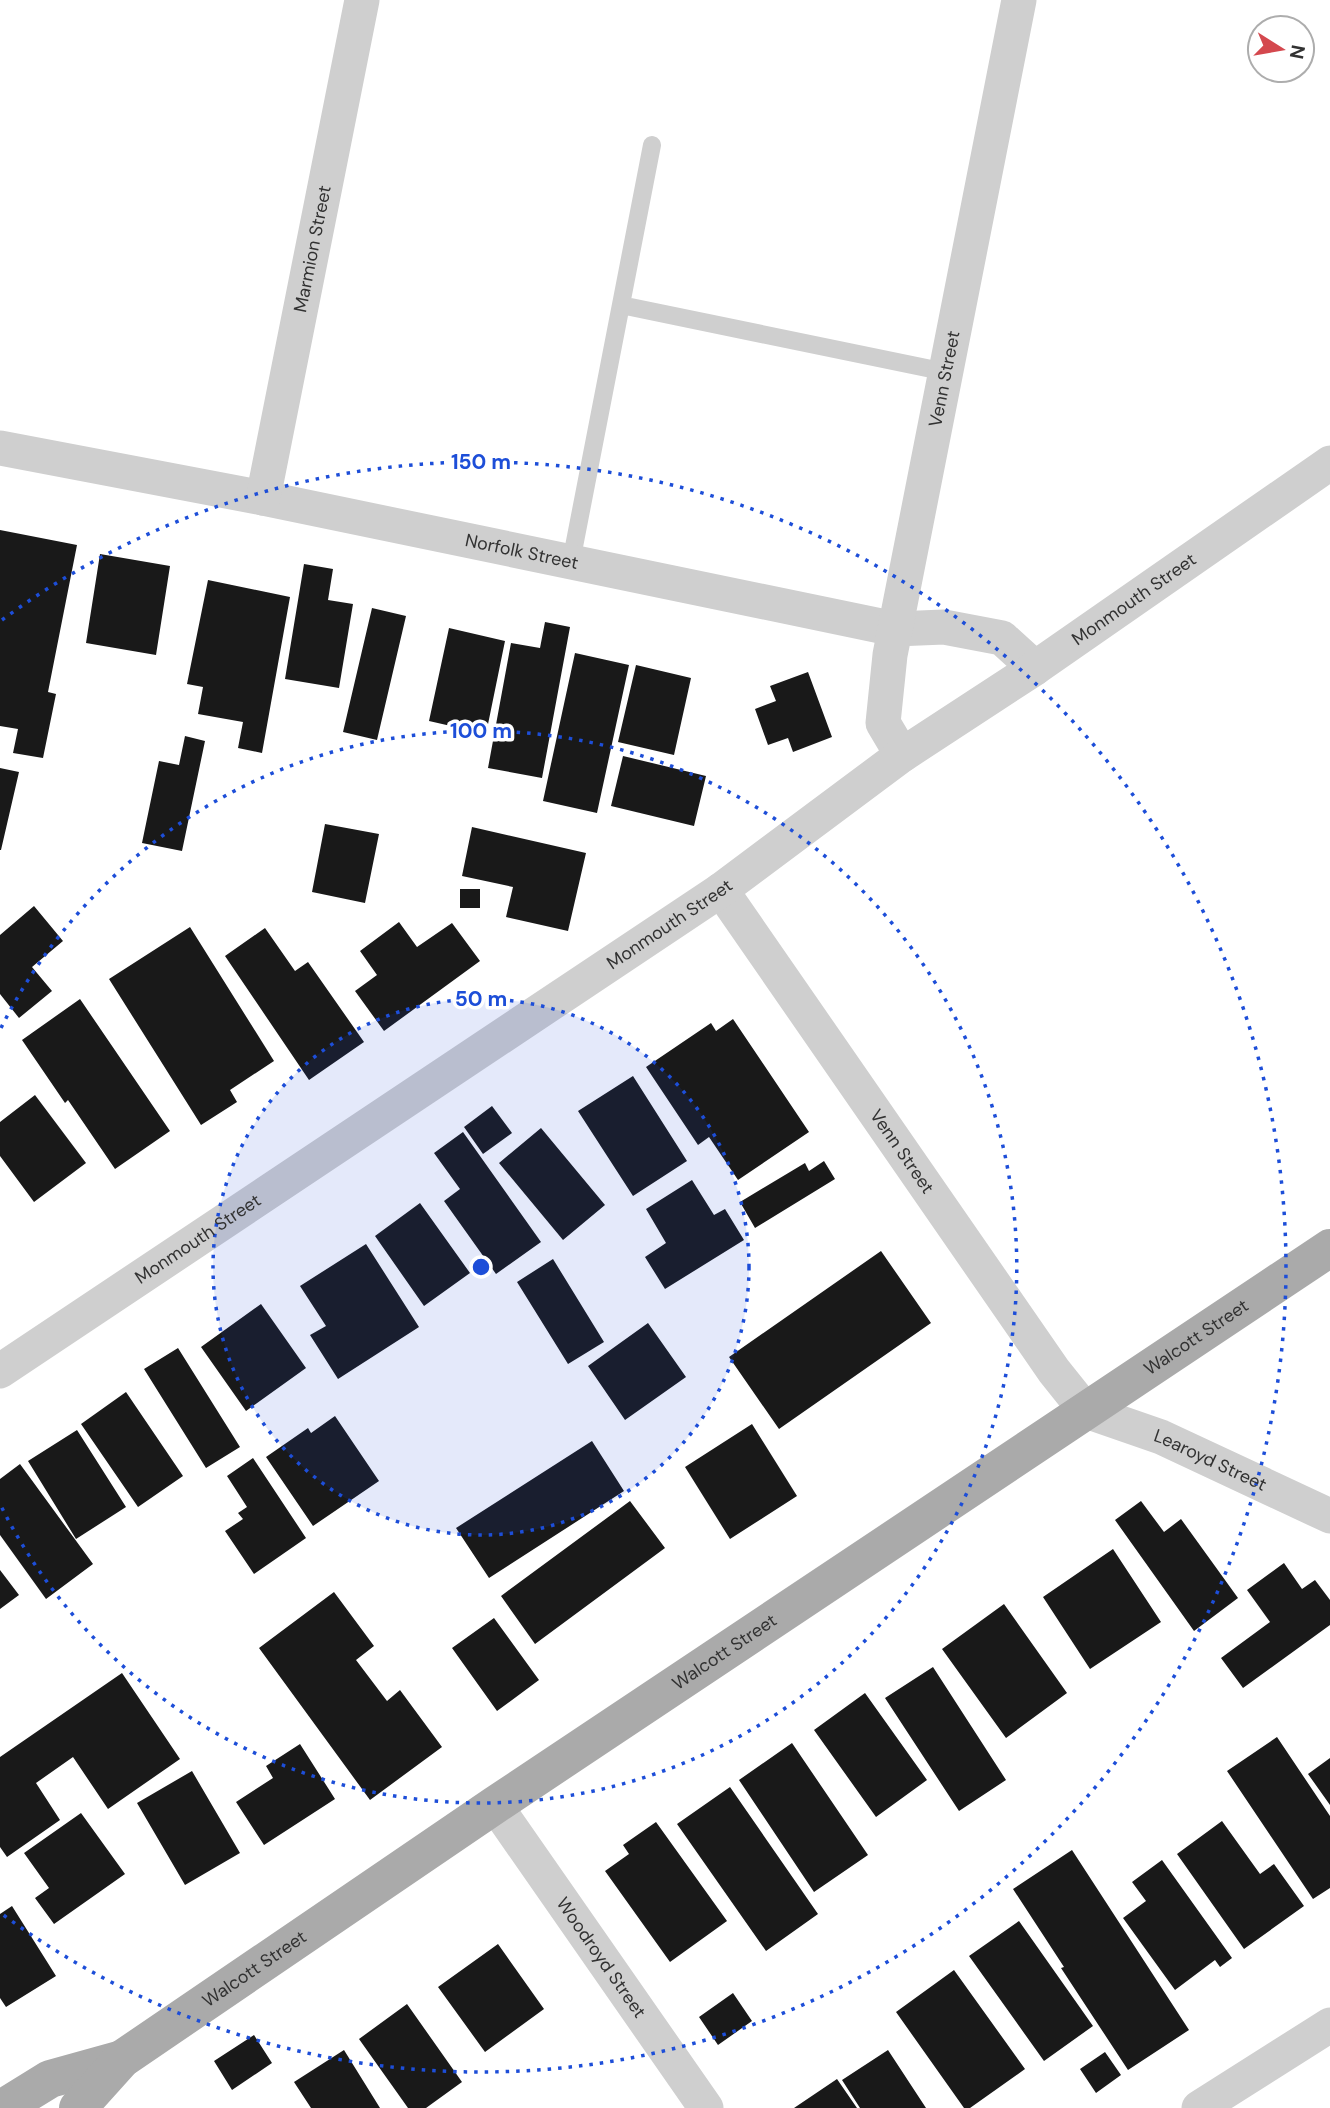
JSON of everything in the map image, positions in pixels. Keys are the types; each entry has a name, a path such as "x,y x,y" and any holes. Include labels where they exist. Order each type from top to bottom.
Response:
{"main road":[{"name":"Walcott Street","path":"78,2108 122,2059 495,1805 1330,1248"},
{"name":"Walcott Street","path":"4,2108 50,2079 122,2059"}],"street":[{"name":"Marmion Street","path":"263,498 362,0"},
{"name":"Venn Street","path":"902,755 883,723 895,629 1019,0"},
{"name":"Norfolk Street","path":"0,448 263,498 895,629 944,627 1002,638 1035,668"},
{"name":"Monmouth Street","path":"0,1371 721,890 902,755 1035,668 1330,463"},
{"name":"Venn Street","path":"721,890 1046,1360 1086,1411"},
{"name":"Learoyd Street","path":"1086,1411 1161,1437 1330,1516"},
{"name":"Woodroyd Street","path":"495,1805 706,2108"},
{"path":"1199,2108 1330,2025"}],"lane":[{"path":"571,562 652,145"},
{"path":"621,305 946,372"}],"building":[{"path":"0,530 77,545 48,692 56,694 43,758 13,753 18,729 0,726"},
{"path":"100,554 170,566 156,655 86,643"},
{"path":"304,564 333,569 328,600 353,604 339,688 285,679"},
{"path":"208,580 290,597 262,753 238,748 243,722 198,714 203,687 187,684"},
{"path":"372,608 406,616 377,740 343,732"},
{"path":"545,622 570,627 542,778 488,768 511,643 540,648"},
{"path":"449,628 505,641 486,734 429,721"},
{"path":"575,653 629,665 597,813 543,801"},
{"path":"636,665 691,678 674,755 618,742"},
{"path":"808,672 832,737 793,752 788,738 768,745 755,709 776,701 770,686"},
{"path":"185,736 205,741 182,851 142,843 159,761 179,765"},
{"path":"623,756 706,776 694,826 611,806"},
{"path":"0,768 19,772 1,850 0,850"},
{"path":"325,824 379,834 365,903 312,892"},
{"path":"472,827 586,853 568,931 506,917 513,887 462,876"},
{"path":"460,889 480,889 480,908 460,908"},
{"path":"34,906 63,941 32,967 52,991 19,1018 0,994 0,935"},
{"path":"399,922 417,947 452,923 480,961 384,1031 355,991 377,975 360,951"},
{"path":"190,927 274,1061 230,1090 237,1102 201,1125 109,979"},
{"path":"265,928 295,971 308,962 364,1042 309,1080 225,956"},
{"path":"80,999 170,1131 115,1169 68,1100 65,1103 22,1040"},
{"path":"733,1019 809,1132 738,1180 709,1137 698,1145 646,1067 711,1023 716,1031"},
{"path":"633,1076 687,1161 633,1196 578,1111"},
{"path":"35,1095 86,1163 34,1202 0,1156 0,1122"},
{"path":"492,1106 512,1133 483,1154 464,1127"},
{"path":"541,1128 605,1205 563,1240 499,1163"},
{"path":"463,1132 541,1242 496,1274 444,1201 460,1189 434,1153"},
{"path":"824,1161 835,1179 755,1228 740,1202 805,1163 809,1171"},
{"path":"692,1180 714,1215 725,1209 744,1240 665,1289 645,1257 666,1243 646,1209"},
{"path":"420,1203 470,1273 424,1306 375,1236"},
{"path":"366,1244 419,1327 338,1379 310,1335 326,1326 300,1286"},
{"path":"881,1251 931,1323 779,1429 729,1357"},
{"path":"553,1259 604,1342 568,1364 517,1282"},
{"path":"261,1304 306,1368 246,1411 201,1347"},
{"path":"648,1323 686,1377 625,1420 588,1366"},
{"path":"178,1348 240,1447 206,1468 144,1369"},
{"path":"126,1392 183,1476 138,1507 81,1424"},
{"path":"335,1416 379,1481 313,1526 266,1457 308,1428 311,1433"},
{"path":"752,1424 797,1496 730,1539 685,1467"},
{"path":"77,1430 126,1507 76,1539 28,1461"},
{"path":"592,1441 624,1491 489,1578 456,1528"},
{"path":"253,1458 306,1538 254,1574 225,1531 243,1519 238,1513 247,1507 227,1476"},
{"path":"20,1464 93,1564 46,1599 0,1535 0,1479"},
{"path":"630,1501 665,1548 535,1644 501,1596"},
{"path":"1141,1501 1164,1532 1181,1519 1238,1598 1194,1631 1115,1520"},
{"path":"1113,1549 1161,1622 1090,1669 1043,1597"},
{"path":"1284,1563 1302,1589 1315,1580 1330,1600 1330,1625 1243,1688 1221,1658 1270,1622 1247,1590"},
{"path":"0,1570 19,1595 0,1609"},
{"path":"334,1592 374,1646 356,1660 387,1701 400,1690 442,1747 370,1800 259,1648"},
{"path":"1004,1604 1067,1693 1006,1738 942,1649"},
{"path":"494,1618 539,1680 497,1711 452,1648"},
{"path":"933,1667 1006,1780 959,1811 885,1698"},
{"path":"122,1673 180,1759 108,1809 73,1757 36,1783 60,1820 7,1857 0,1847 0,1757"},
{"path":"865,1693 927,1780 876,1817 814,1730"},
{"path":"1277,1737 1330,1816 1330,1888 1313,1899 1227,1771"},
{"path":"792,1743 868,1855 814,1892 739,1780"},
{"path":"300,1744 335,1799 264,1845 236,1802 273,1778 266,1766"},
{"path":"1330,1758 1330,1805 1308,1774"},
{"path":"192,1771 240,1853 185,1885 137,1803"},
{"path":"730,1787 818,1914 766,1951 677,1824"},
{"path":"81,1813 125,1874 54,1924 35,1898 49,1888 24,1853"},
{"path":"1222,1821 1260,1874 1274,1864 1304,1906 1244,1949 1177,1854"},
{"path":"656,1822 727,1921 670,1962 605,1871 629,1854 623,1845"},
{"path":"1072,1850 1189,2030 1128,2070 1013,1889"},
{"path":"1162,1860 1232,1958 1220,1967 1215,1960 1175,1990 1123,1918 1146,1901 1132,1882"},
{"path":"12,1906 56,1976 6,2007 0,1998 0,1914"},
{"path":"1019,1921 1093,2026 1044,2061 969,1956"},
{"path":"498,1944 544,2009 485,2052 438,1987"},
{"path":"954,1970 1025,2069 970,2108 964,2108 896,2012"},
{"path":"733,1993 752,2021 718,2045 699,2017"},
{"path":"407,2004 462,2082 426,2108 408,2108 359,2039"},
{"path":"254,2035 272,2063 232,2090 214,2061"},
{"path":"344,2050 380,2108 311,2108 294,2082"},
{"path":"888,2050 926,2108 860,2108 842,2080"},
{"path":"1105,2052 1121,2075 1096,2093 1080,2069"},
{"path":"837,2079 857,2108 794,2108"}]}
